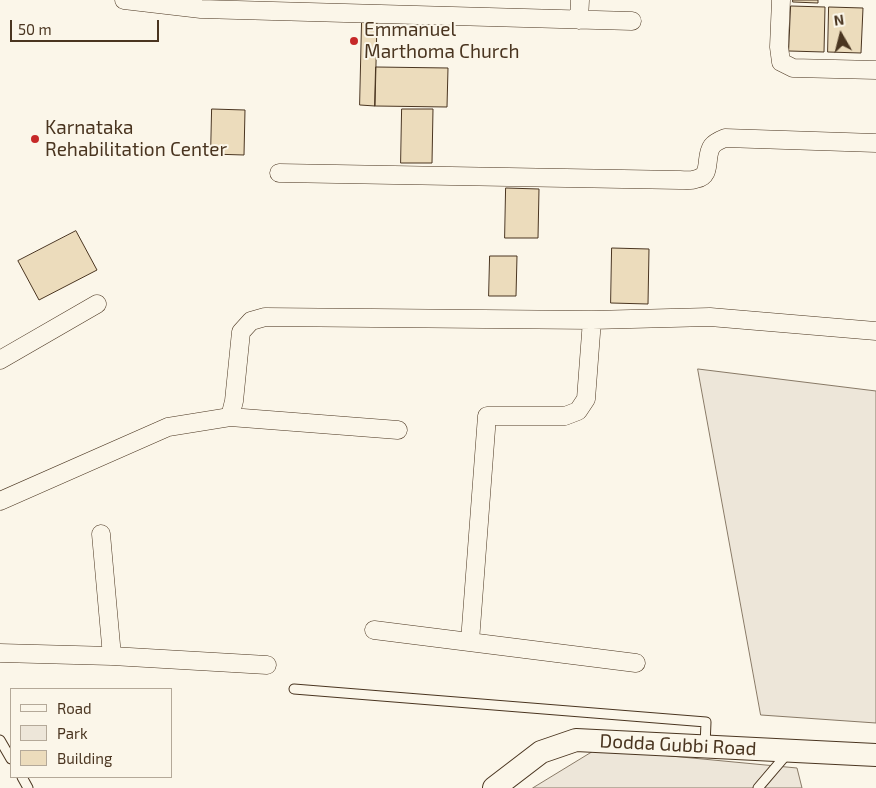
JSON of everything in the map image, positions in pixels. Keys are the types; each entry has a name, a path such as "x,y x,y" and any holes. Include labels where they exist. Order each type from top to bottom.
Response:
{"street":[{"path":"124,0 201,9 632,22"},
{"path":"580,0 580,20"},
{"path":"781,0 781,62 794,68 876,70"},
{"path":"279,172 680,180 697,179 704,176 711,147 717,141 725,138 876,143"},
{"path":"0,360 97,304"},
{"path":"230,417 234,401 241,332 251,321 265,317 592,320 710,317 876,331"},
{"path":"470,641 487,416 565,416 578,411 586,399 592,320"},
{"path":"0,501 168,427 230,417 398,430"},
{"path":"102,534 112,656"},
{"path":"374,630 636,663"},
{"path":"0,653 112,656 267,665"},
{"name":"Dodda Gubbi Road","path":"494,788 541,752 576,740 876,755"}],"lane":[{"path":"294,689 706,722 705,746"},
{"path":"0,740 10,757"},
{"path":"758,788 789,750"}],"green space":[{"path":"698,369 876,391 876,723 761,715"},
{"path":"597,749 797,768 802,788 533,788"}],"building":[{"path":"793,0 818,0 818,3 793,2"},
{"path":"791,6 825,7 824,52 789,51"},
{"path":"829,7 863,8 861,53 828,52"},
{"path":"362,20 377,21 375,106 360,105"},
{"path":"376,67 448,68 447,107 375,106"},
{"path":"212,109 245,110 244,155 211,154"},
{"path":"402,109 433,109 432,163 401,163"},
{"path":"506,188 539,189 538,238 505,238"},
{"path":"76,231 97,270 39,300 18,261"},
{"path":"612,248 649,249 648,304 611,303"},
{"path":"490,256 517,256 516,296 489,296"}],"place":[{"name":"Emmanuel Marthoma Church","path":"354,41"},
{"name":"Karnataka Rehabilitation Center","path":"35,139"}]}
